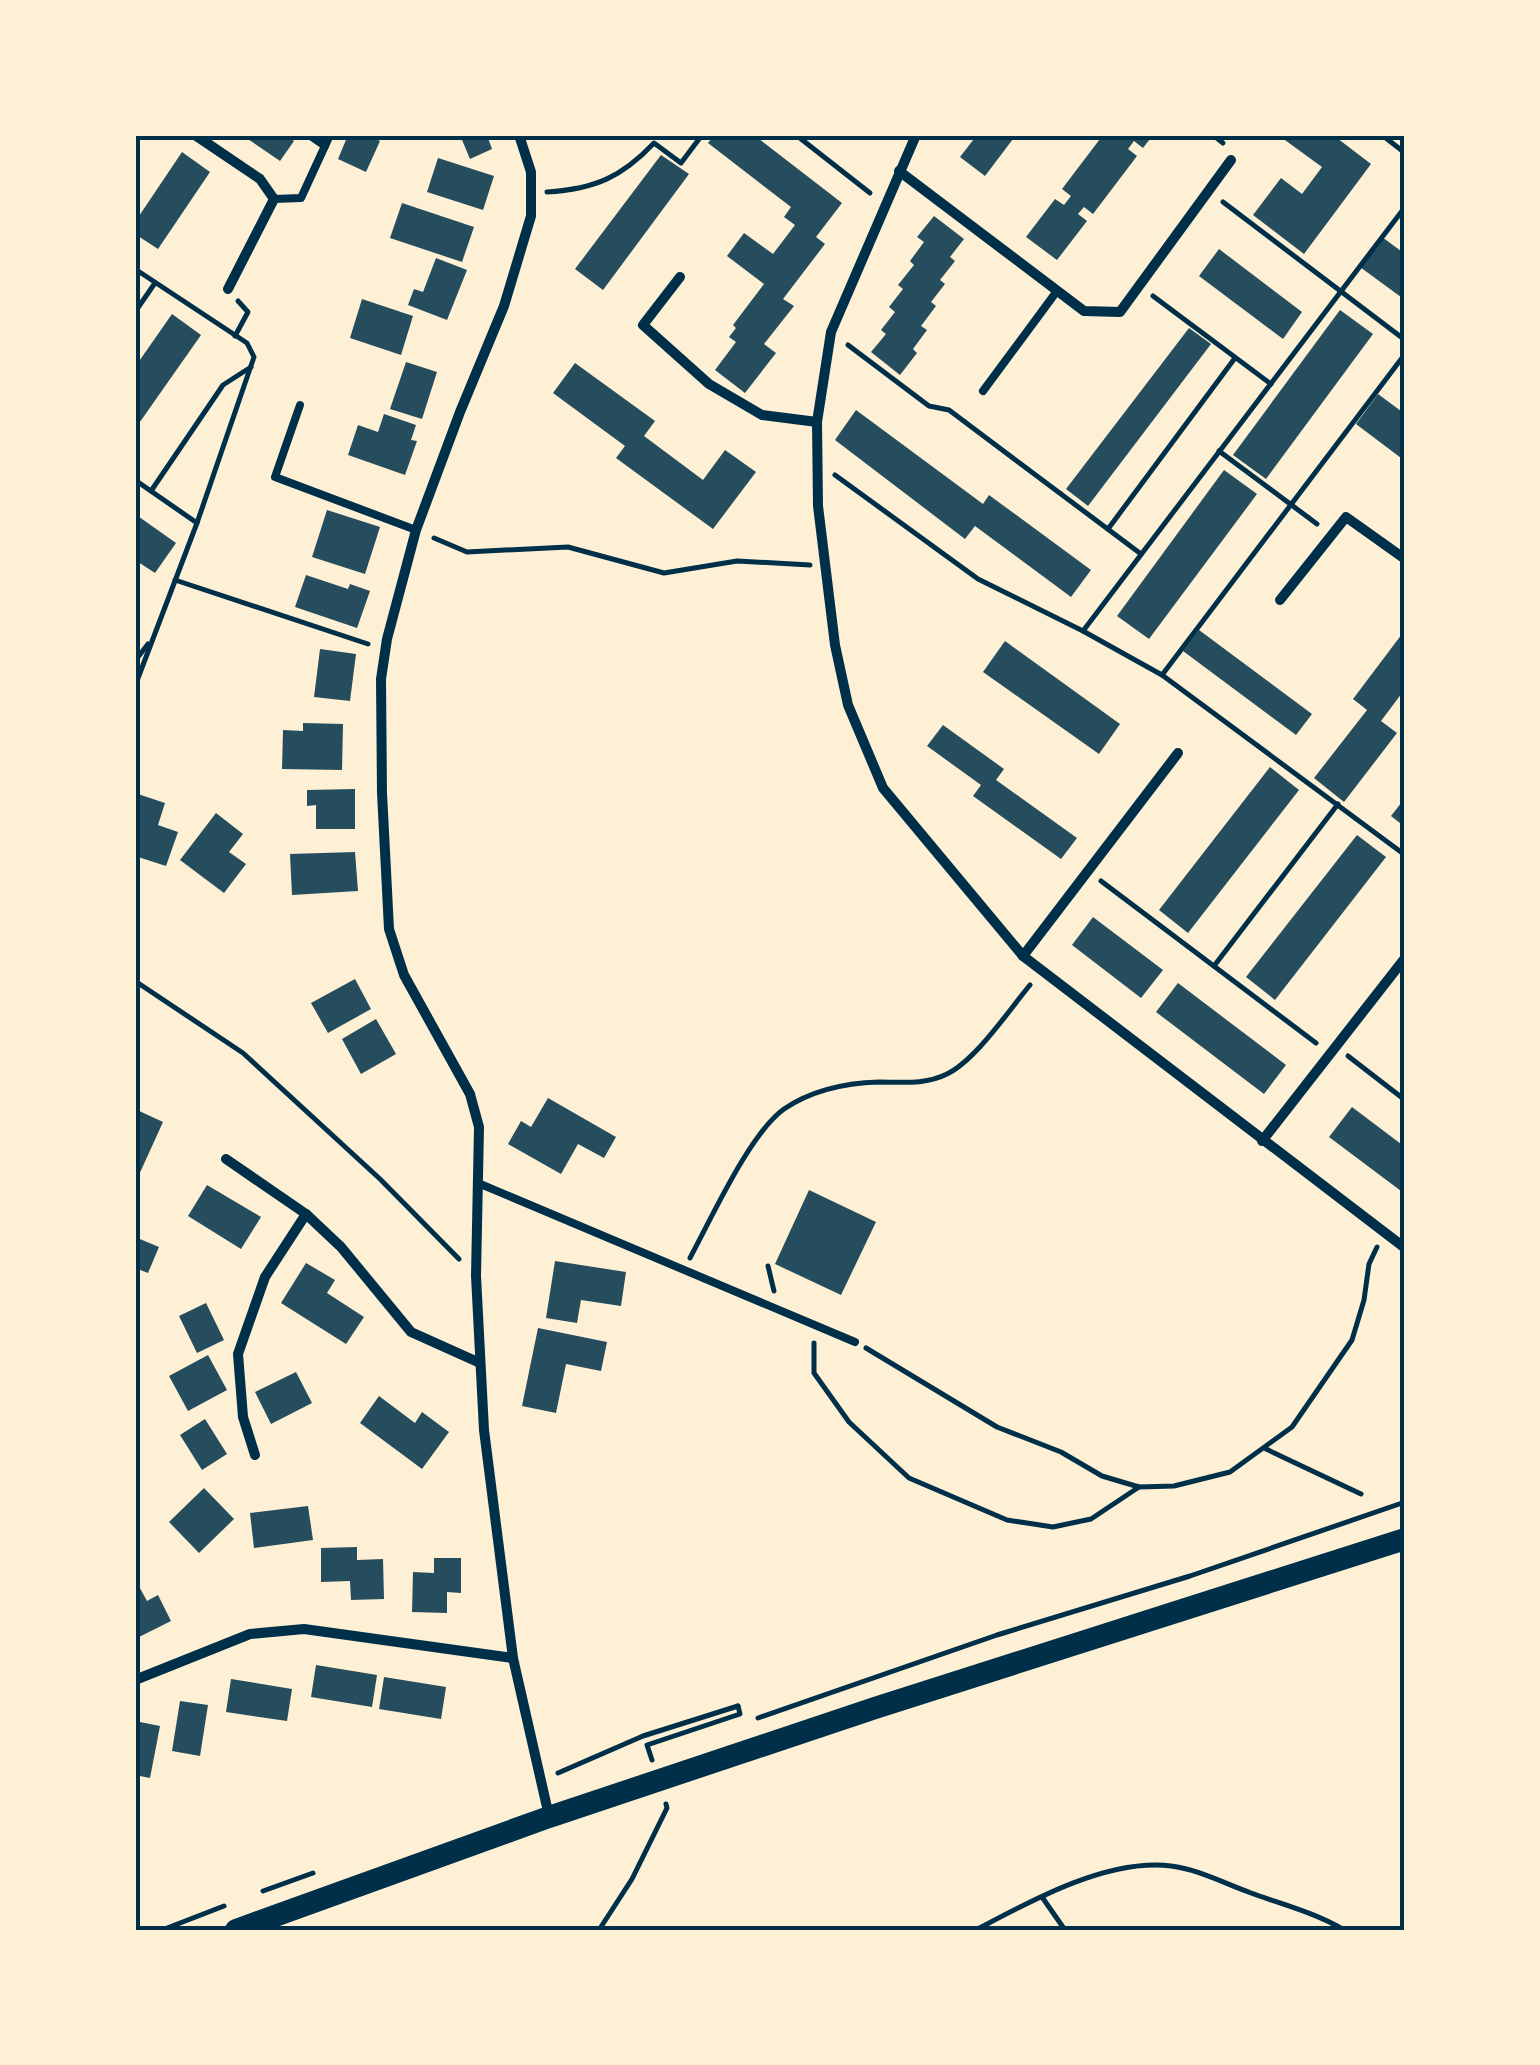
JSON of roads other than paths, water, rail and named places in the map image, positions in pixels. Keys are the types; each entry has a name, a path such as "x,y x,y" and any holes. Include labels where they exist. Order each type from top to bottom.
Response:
{"main road":[{"path":"236,1930 549,1818 875,1708 1405,1539"}],"street":[{"path":"195,135 260,178 274,198 228,290"},
{"path":"519,135 531,172 531,216 504,306 416,530 385,649 381,680 382,793 389,929 404,975 470,1094 479,1126 476,1276 484,1430 513,1658 549,1818"},
{"path":"916,135 831,332 817,422 823,566 848,705 883,788 1023,956 1405,1248"},
{"path":"899,171 1084,311 1120,312 1232,160"},
{"path":"680,277 642,324 709,384 762,415 817,422"},
{"path":"1280,600 1346,517 1405,560"},
{"path":"1023,956 1178,753"},
{"path":"1262,1141 1405,958"},
{"path":"226,1159 306,1214 341,1247 411,1332 480,1363"},
{"path":"255,1455 244,1417 238,1354 266,1276 306,1214"},
{"path":"135,1680 250,1634 304,1629 513,1658"}],"lane":[{"path":"308,135 325,146"},
{"path":"274,198 301,198 330,135"},
{"path":"983,391 1057,291"},
{"path":"300,405 275,477 416,530"},
{"path":"478,1183 855,1342"}]}
